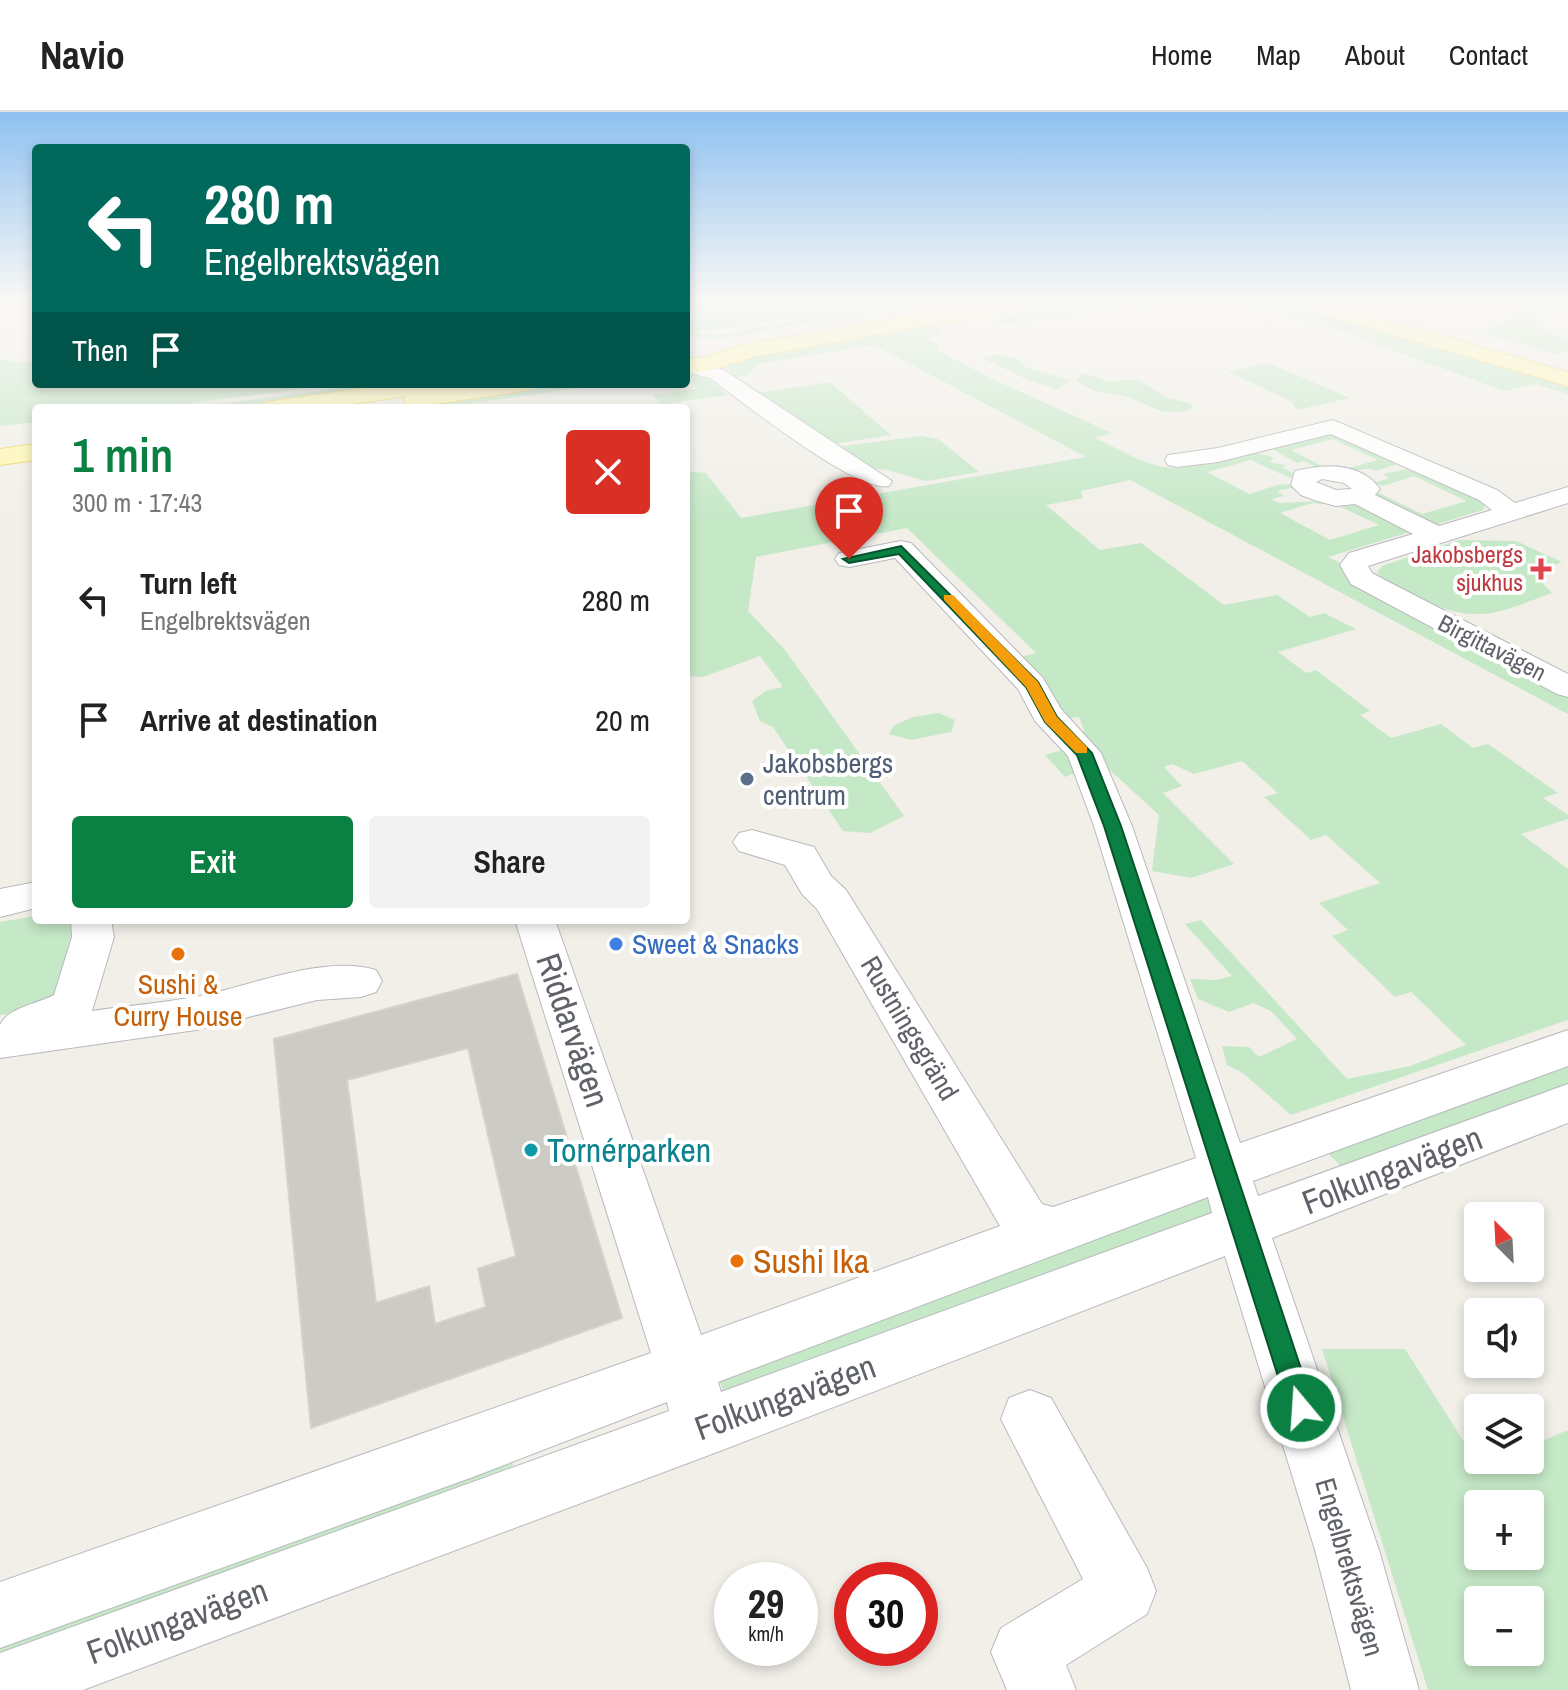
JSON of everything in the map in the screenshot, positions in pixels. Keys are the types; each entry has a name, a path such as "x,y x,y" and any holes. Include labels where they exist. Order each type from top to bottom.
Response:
{"main road":[{"path":"301,404 414,388"},
{"path":"384,404 495,388"},
{"path":"0,445 32,441"},
{"path":"0,457 32,453"}],"street":[{"path":"735,375 853,468 880,481"},
{"path":"1177,460 1218,455 1333,427 1488,495 1506,508 1506,514"},
{"path":"1413,463 1356,487 1436,535"},
{"name":"Birgittavägen","path":"1568,495 1359,559 1354,565 1355,570 1373,585 1568,687"},
{"name":"Engelbrektsvägen","path":"849,559 901,549 1032,685 1051,719 1084,753 1113,826 1347,1550 1385,1690"},
{"name":"Rustningsgränd","path":"752,842 800,856 816,885 832,900 1025,1222 1053,1230"},
{"path":"0,903 32,896"},
{"path":"0,1026 42,1022 73,1005 93,937 91,924"},
{"name":"Riddarvägen","path":"536,924 704,1427"},
{"path":"0,1041 196,1013 317,984 361,981"},
{"name":"Folkungavägen","path":"0,1615 684,1368 1053,1230 1568,1048"},
{"name":"Folkungavägen","path":"0,1687 1568,1103"},
{"path":"1030,1419 1124,1591 1025,1652 1042,1690"}],"green space":[{"path":"0,375 32,375 32,388 302,389 184,404 32,404 32,422 0,426"},
{"path":"690,375 710,380 728,395 661,404 653,395 698,389"},
{"path":"930,375 984,375 1112,433 1095,438 1156,465 1177,468 1250,453 1274,458 1270,460 1272,463 1288,465 1282,467 1292,473 1299,471 1300,476 1290,478 1251,460 1207,472 1249,494 1281,484 1291,485 1298,492 1291,488 1277,491 1284,496 1272,499 1279,503 1323,501 1280,513 1330,540 1379,525 1341,507 1340,502 1355,503 1367,511 1375,509 1378,516 1413,531 1328,557 1346,566 1344,574 1353,583 1568,696 1568,714 1130,480 1081,491 1083,498 1046,505 1100,550 1141,543 1224,605 1277,595 1310,617 1324,613 1356,629 1278,652 1306,673 1316,670 1370,711 1360,715 1391,738 1441,724 1473,748 1488,744 1558,793 1543,798 1568,815 1568,819 1521,834 1568,869 1568,1020 1291,1115 1243,1073 1227,1065 1222,1046 1249,1047 1259,1057 1297,1039 1271,1011 1253,1003 1229,1012 1198,999 1190,979 1217,980 1232,976 1185,924 1201,920 1347,1079 1410,1066 1466,1045 1411,992 1395,997 1332,936 1348,930 1319,903 1380,883 1326,835 1311,840 1264,797 1278,793 1242,761 1194,774 1172,764 1164,767 1182,786 1163,793 1234,864 1191,878 1152,871 1159,815 1101,762 1065,777 1045,755 1072,747 1084,730 1079,717 1066,719 1015,659 1036,653 907,528 756,557 748,611 785,650 904,816 870,833 843,831 773,727 760,721 752,701 766,691 783,687 760,656 703,677 690,676 690,471 706,473 741,518 1086,457"},
{"path":"1017,375 1052,375 1071,380 1057,389"},
{"path":"1081,375 1088,375 1108,381 1139,380 1168,398 1190,403 1194,408 1164,411 1122,396 1095,391 1076,380"},
{"path":"1234,375 1295,375 1350,398 1297,410 1291,401"},
{"path":"1460,375 1538,375 1568,383 1568,394 1536,384 1505,391"},
{"path":"830,382 891,435 833,444 757,393"},
{"path":"340,388 384,388 259,404 220,404"},
{"path":"544,388 579,388 468,404 433,404"},
{"path":"1332,432 1400,463 1376,471 1349,468 1378,460 1333,439 1291,450 1326,468 1308,469 1314,466 1304,461 1297,463 1272,449"},
{"path":"921,436 938,439 979,472 926,481 888,470 866,468 836,447"},
{"path":"1408,469 1485,503 1483,510 1434,525 1371,499 1377,492 1422,514 1467,501 1414,476 1383,486 1366,480 1377,482 1389,478 1383,474"},
{"path":"1459,540 1516,541 1562,562 1533,573 1552,593 1501,611 1472,614 1439,607 1377,573 1382,566"},
{"path":"939,713 955,720 951,732 911,740 889,734 893,726 913,717"},
{"path":"32,917 32,924 80,924 77,948 47,1010 0,1015 0,922"},
{"path":"1568,1062 1568,1088 1346,1172 1325,1150"},
{"path":"1203,1194 1219,1215 725,1396 715,1369"},
{"path":"1322,1349 1405,1349 1464,1442 1464,1474 1544,1474 1544,1440 1568,1430 1568,1690 1428,1690"},
{"path":"508,1443 513,1466 0,1657 0,1629"}],"building":[{"name":"Tornérparken","path":"517,974 622,1318 311,1428 274,1039","holes":["468,1048 516,1256 478,1269 486,1307 435,1324 429,1286 376,1303 347,1080"]}],"slow traffic":[{"path":"949,598 1032,685 1051,719 1081,750"}],"place":[{"name":"Jakobsbergs sjukhus","path":"1541,569"},
{"name":"Jakobsbergs centrum","path":"747,779"},
{"name":"Sweet & Snacks","path":"616,944"},
{"name":"Sushi & Curry House","path":"178,954"},
{"name":"Tornérparken","path":"531,1150"},
{"name":"Sushi Ika","path":"737,1261"}],"route":[{"path":"849,559 901,549 1032,685 1051,719 1084,753 1113,826 1301,1408"}]}
